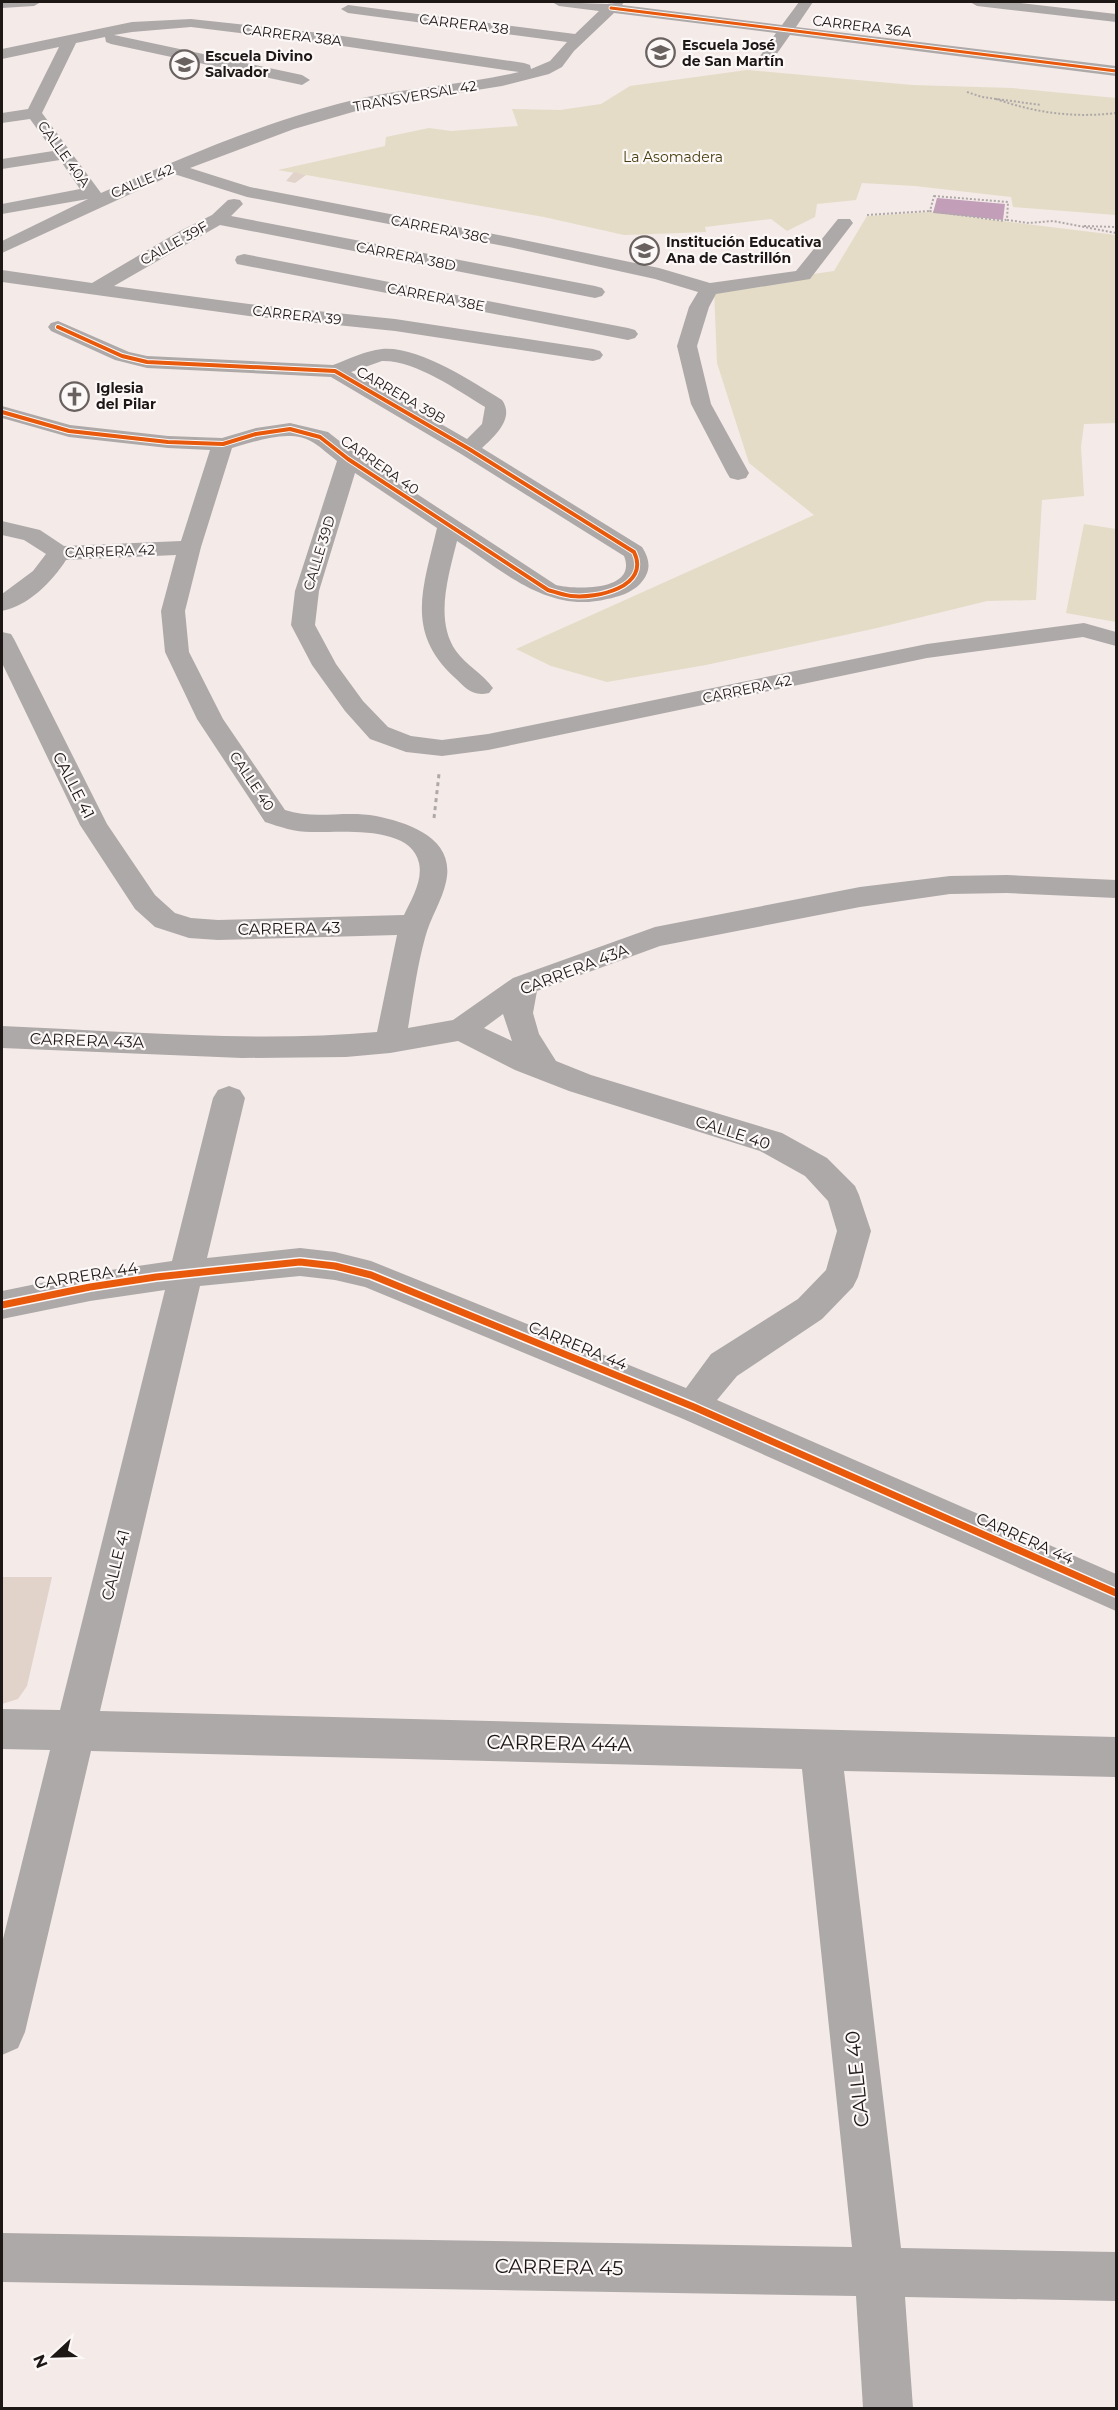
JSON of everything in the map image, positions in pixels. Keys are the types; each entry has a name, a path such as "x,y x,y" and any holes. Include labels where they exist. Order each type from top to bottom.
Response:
{"street":[{"path":"2,4 34,2"},
{"name":"CARRERA 36A","path":"559,2 614,5 787,29 970,45 1116,71"},
{"path":"766,59 806,2"},
{"path":"977,2 1056,6 1116,18"},
{"path":"983,21 993,3"},
{"path":"543,71 556,64 614,5"},
{"path":"288,125 299,92 341,20"},
{"name":"CARRERA 38","path":"341,20 580,39"},
{"name":"CARRERA 38A","path":"2,54 69,42 132,27 191,23 341,20 543,71"},
{"path":"96,36 299,92"},
{"name":"CARRERA 38A","path":"2,42 42,46"},
{"name":"CALLE 40A","path":"69,42 34,113 95,197"},
{"name":"TRANSVERSAL 42","path":"288,125 368,102 502,81 543,71"},
{"path":"2,118 34,113"},
{"name":"CALLE 42","path":"2,248 95,197 288,125"},
{"path":"2,164 65,154"},
{"name":"CARRERA 38C","path":"173,168 247,192 509,242 659,274 708,289"},
{"name":"CALLE 39F","path":"96,288 186,235 225,221 247,192"},
{"path":"2,209 95,197"},
{"path":"738,472 701,404 687,346 699,307 708,289 790,278 803,274 852,220"},
{"path":"225,221 244,260 249,310"},
{"name":"CARRERA 38D","path":"225,221 595,292"},
{"path":"482,271 509,242"},
{"name":"CARRERA 38E","path":"244,260 628,334"},
{"name":"CARRERA 39","path":"2,276 249,310 401,326 593,355"},
{"path":"401,326 434,350 457,381"},
{"name":"CARRERA 39B","path":"58,327 122,356 147,362 336,371 469,448 634,552 639,565 633,578 618,589 596,595 571,596 549,590"},
{"path":"336,371 374,357 390,355 457,381 495,404 497,412 495,421 469,448"},
{"name":"CARRERA 40","path":"2,412 69,431 168,442 223,444 256,434 290,429 320,437 348,459 549,590"},
{"name":"CALLE 40","path":"223,444 190,547 173,611 177,652 210,719 275,816 291,823 359,823 396,828 416,839 430,854"},
{"name":"CALLE 39D","path":"348,459 307,591 303,625 324,665 354,706 379,733"},
{"path":"449,526 431,612 442,648 480,688"},
{"name":"CARRERA 42","path":"2,528 24,532 43,539 58,553 190,547"},
{"path":"2,604 31,586 51,567 58,553"},
{"name":"CARRERA 42","path":"379,733 406,744 442,748 499,739 927,651 1084,630 1116,639"},
{"name":"CALLE 41","path":"2,639 94,825 145,902 165,920"},
{"path":"390,1041 414,925 434,872 430,854"},
{"name":"CARRERA 43A","path":"2,1037 242,1047 346,1047 461,1029 523,986 655,937 860,897 950,885 1007,884 1116,889"},
{"name":"CARRERA 43","path":"165,920 189,927 218,930 414,925"},
{"path":"523,986 518,1013 524,1035 545,1069"},
{"name":"CALLE 40","path":"461,1029 526,1062 545,1069 636,1102 771,1142 816,1167 843,1196 854,1231 841,1277 810,1309 724,1365 707,1385 694,1407"},
{"name":"CALLE 41","path":"2,2032 229,1098"},
{"name":"CARRERA 44","path":"2,1305 90,1287 186,1273 300,1262 335,1266 362,1273 694,1407 1116,1593"},
{"name":"CARRERA 44A","path":"2,1729 1116,1757"},
{"name":"CALLE 40","path":"821,1749 879,2272 888,2409"},
{"name":"CARRERA 45","path":"2,2258 1116,2276"}],"path":[{"path":"968,92 996,99 1041,105"},
{"path":"996,99 1023,110 1075,116 1116,113"},
{"path":"930,212 934,196 988,200 1008,202 1006,219"},
{"path":"852,220 875,213 930,212 1029,223 1053,221 1116,233"},
{"path":"1080,226 1116,227"},
{"path":"430,854 442,748"}],"green space":[{"name":"La Asomadera","path":"747,70 912,85 1012,88 1116,98 1116,215 1013,207 1011,197 915,186 862,183 856,200 817,204 815,217 787,231 771,219 705,227 706,232 624,235 544,217 278,170 385,146 386,137 429,128 451,131 518,126 512,109 560,110 601,104 630,86"},
{"path":"930,212 1116,235 1116,423 1084,424 1081,447 1084,496 1042,500 1036,600 987,601 877,628 706,665 607,682 551,666 516,649 814,515 749,463 717,363 714,289 834,271 867,216"},
{"path":"1084,524 1116,529 1116,622 1066,613"}],"shaded area":[{"path":"937,198 1005,204 1003,220 933,213"}],"building":[{"path":"294,172 306,175 295,183 286,181"},
{"path":"2,1577 52,1577 27,1686 18,1699 2,1704"}],"cycle path":[{"path":"611,8 1116,71"},
{"path":"2,412 69,431 168,442 223,444 256,434 290,429 320,437 348,459 548,590 571,596 589,596 621,587 636,574 638,564 634,552 469,449 335,371 147,362 122,356 58,327"},
{"path":"2,1305 90,1287 156,1277 300,1262 335,1266 371,1275 694,1407 1116,1593"}],"place":[{"name":"Escuela José de San Martín","path":"661,53"},
{"name":"Escuela Divino Salvador","path":"184,64"},
{"name":"Institución Educativa Ana de Castrillón","path":"645,250"},
{"name":"Iglesia del Pilar","path":"75,396"}]}
